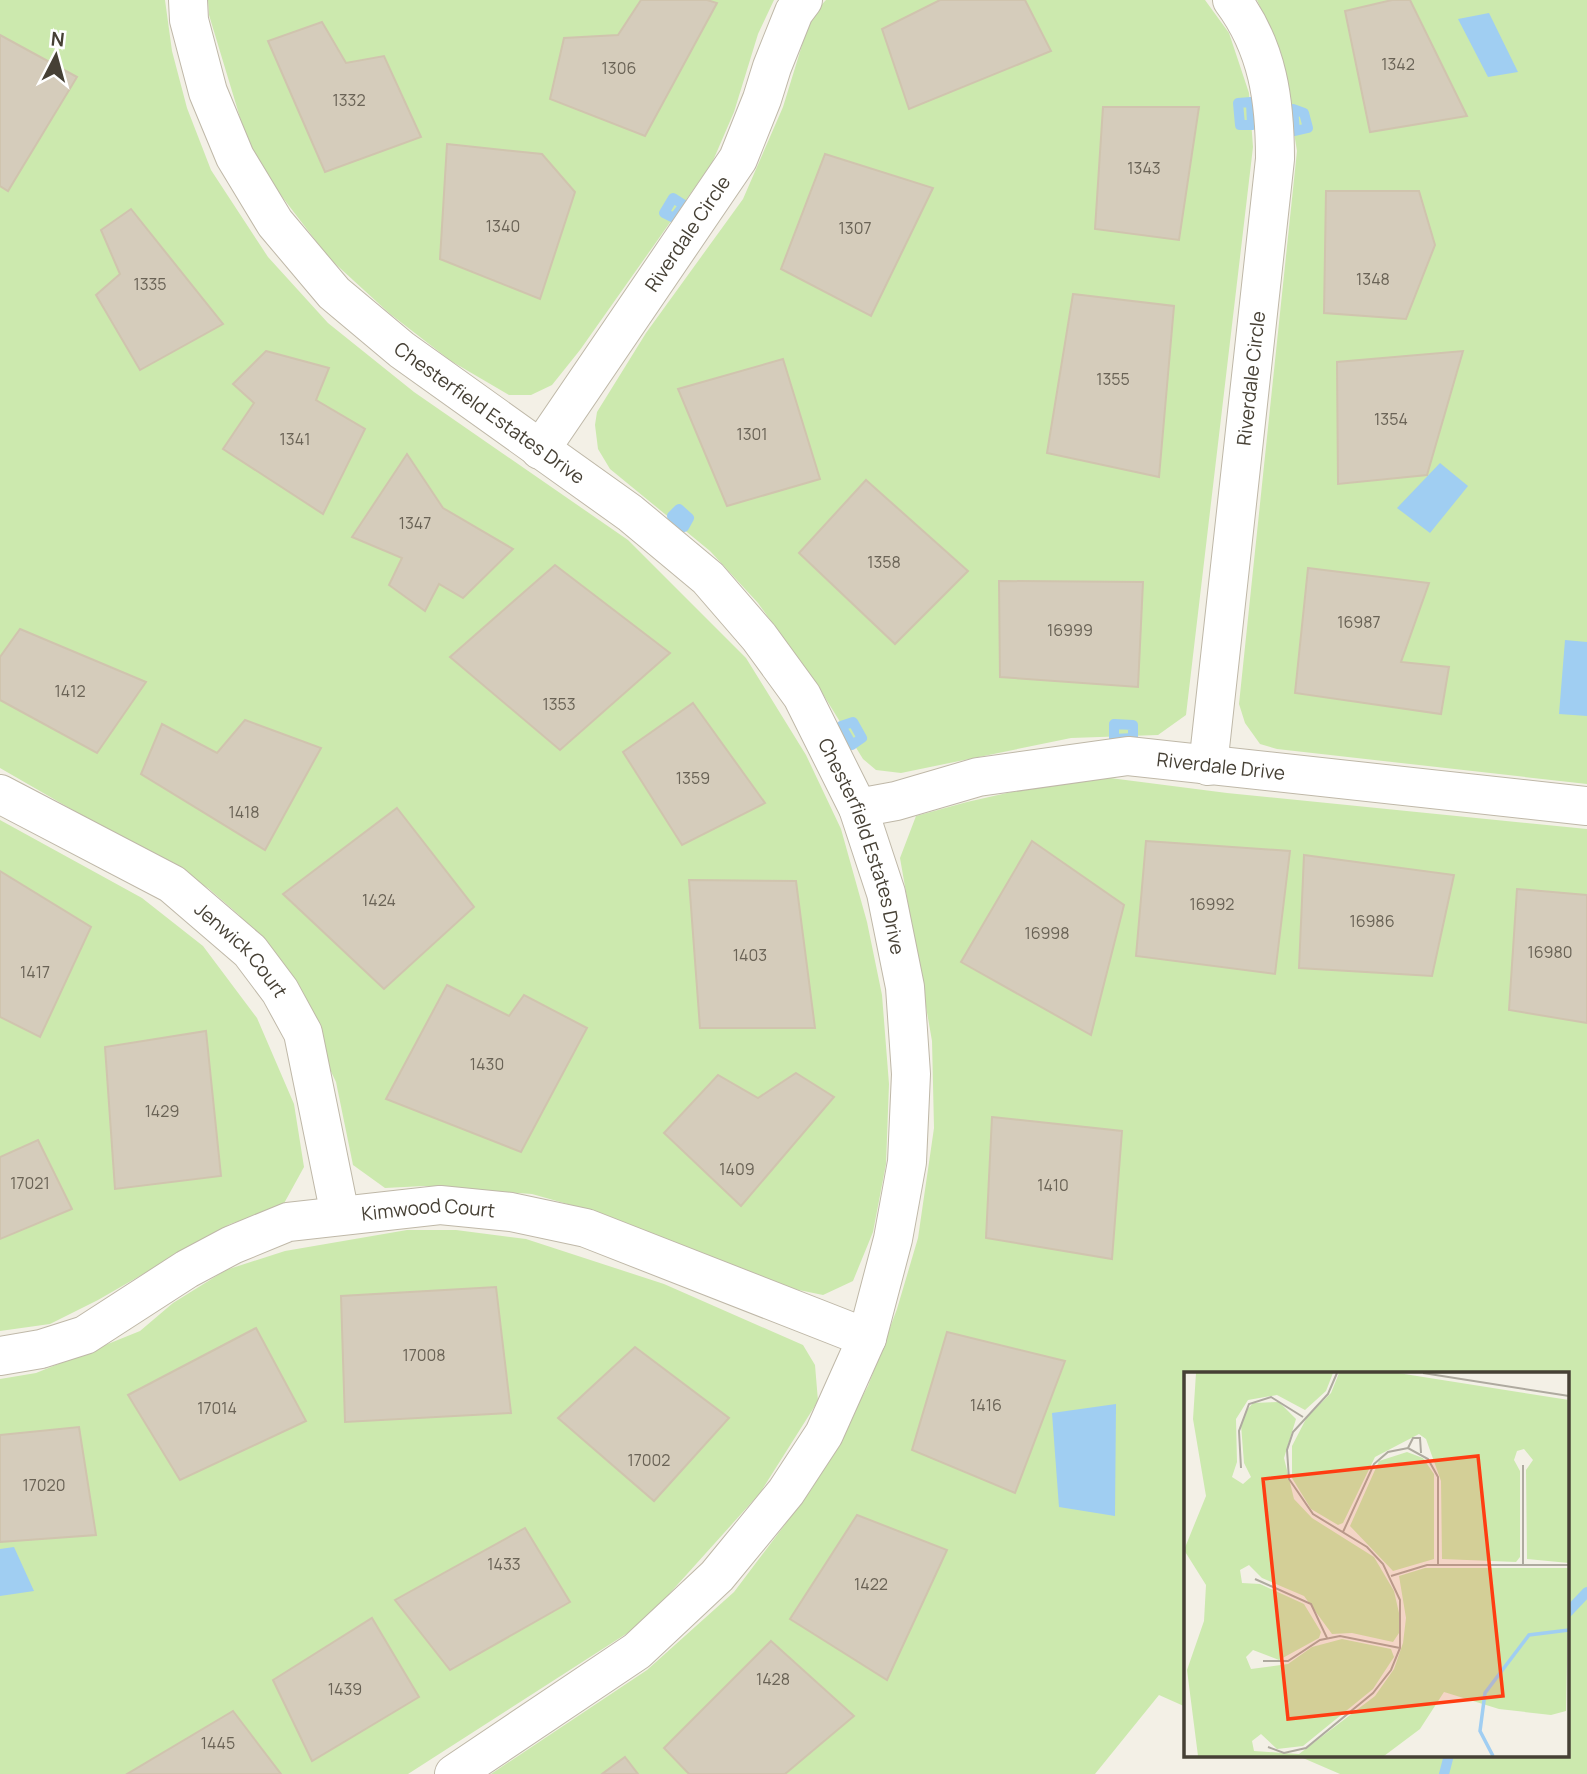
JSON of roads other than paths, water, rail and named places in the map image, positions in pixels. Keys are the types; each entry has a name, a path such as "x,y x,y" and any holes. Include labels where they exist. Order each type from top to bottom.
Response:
{"street":[{"name":"Chesterfield Estates Drive","path":"188,0 189,20 208,92 235,157 275,223 334,293 402,350 630,513 708,578 759,638 802,696 858,808 886,893 905,987 911,1074 907,1162 893,1239 867,1338 824,1434 786,1492 717,1576 637,1651 454,1774"},
{"name":"Riverdale Circle","path":"540,450 738,159 776,56 794,12 803,0"},
{"name":"Riverdale Circle","path":"1208,765 1275,159 1275,120 1269,75 1246,19 1232,0"},
{"name":"Riverdale Drive","path":"858,808 896,801 978,777 1128,757 1587,806"},
{"name":"Jenwick Court","path":"0,794 172,884 250,951 280,991 303,1033 340,1215"},
{"name":"Kimwood Court","path":"0,1356 41,1349 85,1335 187,1269 232,1245 288,1222 440,1205 511,1212 586,1228 867,1338"}],"water":[{"path":"1489,13 1518,72 1488,77 1458,19"},
{"path":"1440,463 1468,486 1430,533 1397,508"},
{"path":"1565,640 1587,642 1587,716 1559,714"},
{"path":"1116,1404 1115,1516 1059,1507 1052,1413"},
{"path":"14,1547 34,1591 0,1596 0,1549"}],"waterway":[{"path":"1251,102 1252,125 1240,125 1238,103 1251,102"},
{"path":"1293,109 1304,113 1308,128 1295,131 1293,109"},
{"path":"673,198 684,205 674,218 664,213 673,198"},
{"path":"679,509 689,518 684,527 672,516 679,509"},
{"path":"853,722 862,738 852,745 841,726 853,722"},
{"path":"1114,724 1133,725 1133,738 1114,739 1114,724"},
{"path":"1570,1610 1587,1592"},
{"path":"1444,1774 1449,1756"}]}
